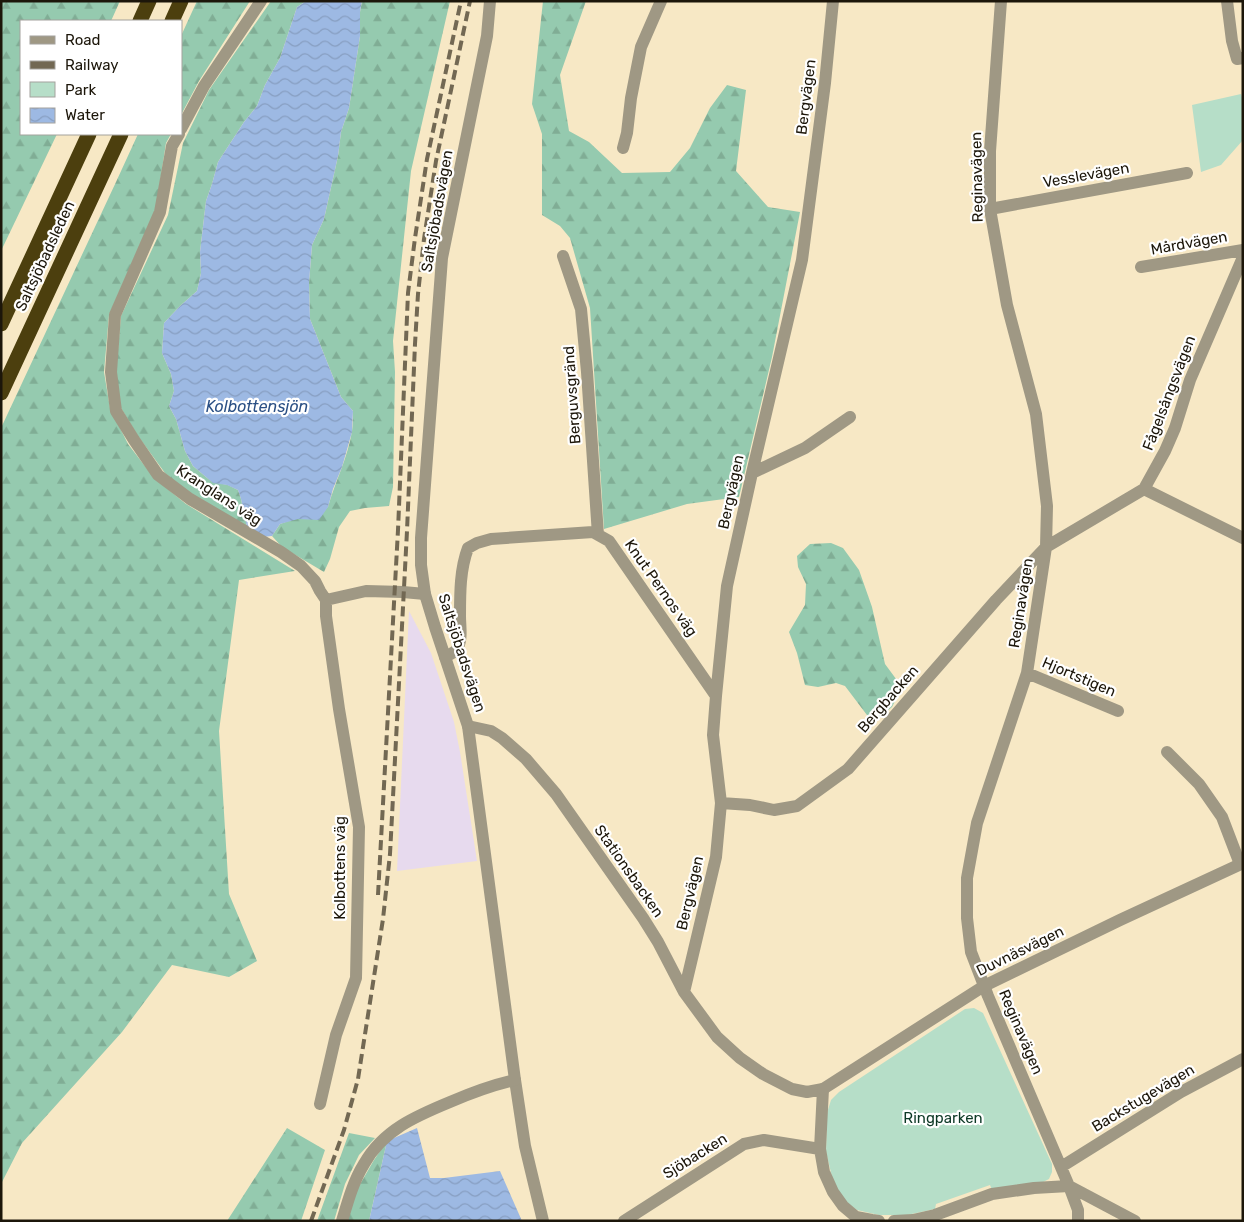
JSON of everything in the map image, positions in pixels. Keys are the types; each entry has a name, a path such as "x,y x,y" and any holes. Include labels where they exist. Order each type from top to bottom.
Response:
{"highway":[{"path":"140,20 149,1"},
{"path":"172,20 182,1"},
{"name":"Saltsjöbadsleden","path":"1,324 89,135"},
{"name":"Saltsjöbadsleden","path":"1,393 121,135"}],"street":[{"path":"182,127 204,86 261,1"},
{"name":"Saltsjöbadsvägen","path":"490,1 487,36 442,258 421,538 422,565 425,594 468,726 515,1080 525,1146 542,1215"},
{"path":"623,148 641,47 661,1"},
{"name":"Bergvägen","path":"684,992 716,857 721,803 713,735 727,586 802,260 825,83 833,1"},
{"name":"Reginavägen","path":"1001,1 990,151 990,209 1007,305 1036,414 1047,506 1046,547 1027,673 977,823 967,878 967,918 971,952 1069,1186 1078,1210 1078,1221"},
{"path":"1227,1 1232,40 1240,58"},
{"name":"Kranglans väg","path":"178,135 172,146 160,212 115,315 111,372 116,411 158,475 190,499 281,552 301,566 315,581 326,600"},
{"name":"Vesslevägen","path":"990,209 1187,173"},
{"name":"Mårdvägen","path":"1141,268 1243,250"},
{"name":"Berguvsgränd","path":"563,256 580,308 587,372 598,535"},
{"name":"Fågelsångsvägen","path":"1144,489 1165,451 1175,428 1190,380 1243,257"},
{"path":"752,473 805,448 850,417"},
{"path":"1046,547 1144,489 1243,538"},
{"path":"446,657 456,651 461,639 462,569 468,548 491,539 593,532 598,535"},
{"name":"Knut Pernos väg","path":"598,535 609,541 716,696"},
{"name":"Bergbacken","path":"721,803 750,805 774,810 796,806 848,769 996,600 1046,547"},
{"path":"326,600 366,591 425,594"},
{"name":"Kolbottens väg","path":"320,1104 336,1035 356,978 359,828 339,708 326,616 326,600"},
{"name":"Hjortstigen","path":"1027,673 1118,711"},
{"name":"Stationsbacken","path":"468,726 491,731 502,738 526,759 556,794 643,918 684,992 718,1037 740,1058 763,1074 792,1090 807,1092 823,1089"},
{"path":"1167,752 1199,784 1222,817 1241,864"},
{"name":"Duvnäsvägen","path":"823,1089 984,986 1241,864"},
{"name":"Backstugevägen","path":"1061,1167 1181,1092 1243,1059"},
{"path":"342,1221 352,1187 364,1163 375,1147 396,1129 418,1115 476,1091 515,1080"},
{"path":"823,1089 820,1149 824,1172 833,1192 843,1206 856,1216 879,1221"},
{"name":"Sjöbacken","path":"624,1221 744,1144 764,1140 820,1149"},
{"path":"894,1221 913,1220 936,1215 992,1194 1034,1188 1069,1186 1135,1221"},
{"path":"542,1215 553,1221"}],"shaded area":[{"path":"409,611 431,653 454,722 477,861 397,871"}],"green space":[{"path":"1,1 120,1 111,20 20,20 20,135 57,135 1,251"},
{"path":"197,1 250,1 199,81 182,113 182,34"},
{"path":"271,1 306,1 297,7 280,58 265,85 257,106 244,122 218,162 206,201 200,252 201,273 197,291 164,323 162,353 171,374 174,391 169,406 176,419 185,451 193,466 212,482 228,485 238,490 247,527 193,496 165,473 138,436 121,408 116,372 121,316 168,215 183,143 209,90"},
{"path":"362,1 450,1 411,171 393,341 395,372 393,487 389,506 350,511 339,527 330,559 324,572 282,547 272,536 280,524 328,507 348,450 352,431 353,411 341,397 310,319 309,283 312,245 324,219 338,156 341,132 349,108 360,36"},
{"path":"543,1 586,1 560,75 569,131 589,142 622,173 670,172 690,148 710,108 727,85 746,90 736,171 768,207 800,212 772,357 739,497 687,504 604,529 590,308 570,238 560,226 542,215 542,134 532,104"},
{"path":"1241,94 1243,101 1243,140 1221,165 1201,172 1192,105"},
{"path":"138,135 170,135 166,143 156,208 109,315 104,372 110,408 128,444 154,478 186,504 295,571 239,580 219,731 229,894 257,961 229,977 172,965 122,1032 22,1143 1,1184 1,428"},
{"path":"831,543 843,548 859,570 872,607 885,664 902,687 892,707 873,723 845,686 836,683 818,687 805,685 797,653 789,632 805,605 806,584 798,567 797,556 810,544"},
{"name":"Ringparken","path":"974,1008 983,1013 1052,1164 1052,1172 1049,1179 1039,1184 992,1190 990,1185 936,1204 935,1209 907,1215 879,1215 857,1210 843,1200 834,1185 826,1152 827,1113 831,1100 839,1092 965,1009"},
{"path":"287,1128 325,1150 301,1221 227,1221"},
{"path":"349,1133 375,1138 359,1155 345,1184 334,1221 317,1221"},
{"path":"387,1141 369,1221 347,1221 355,1193"}],"water":[{"name":"Kolbottensjön","path":"306,1 362,1 360,36 349,108 341,132 338,156 324,219 312,245 309,283 310,319 341,397 353,411 352,432 328,507 319,520 298,519 280,524 272,536 262,537 247,527 238,490 227,485 213,483 193,466 185,451 176,419 169,406 174,391 171,374 162,353 164,323 197,291 201,273 200,252 206,201 218,162 244,122 257,106 265,85 280,58 297,7"},
{"path":"417,1128 430,1178 500,1171 522,1221 369,1221 387,1141"}],"railway":[{"path":"378,895 398,530 408,293 427,159 461,1"},
{"path":"311,1221 344,1130 358,1079 383,919 390,854 418,294 436,161 470,1"}]}
